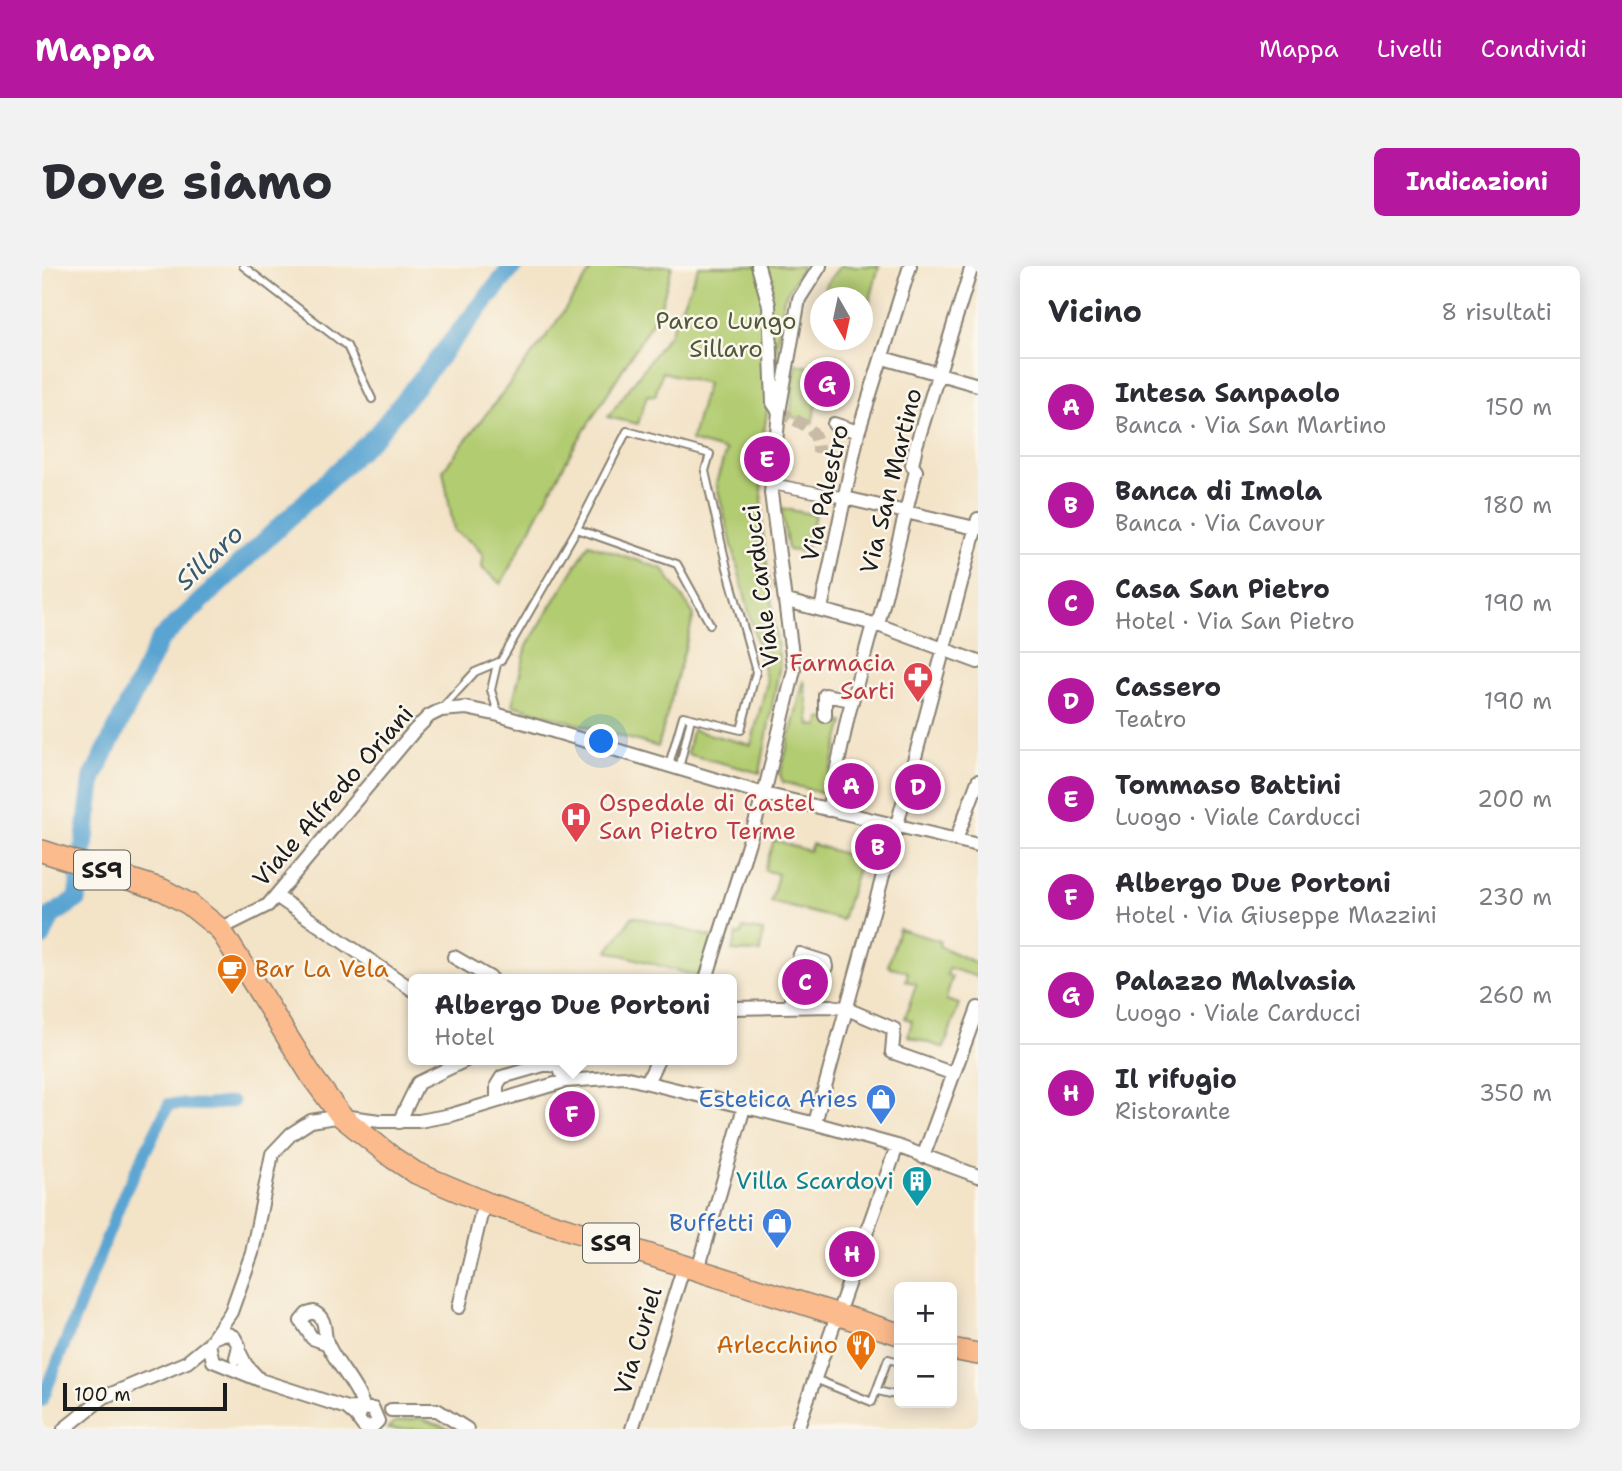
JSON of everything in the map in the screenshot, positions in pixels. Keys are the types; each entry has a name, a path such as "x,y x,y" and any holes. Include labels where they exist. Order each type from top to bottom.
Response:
{"main road":[{"name":"SS9","path":"42,851 163,890 189,904 220,929 313,1078 341,1116 416,1173 484,1202 894,1332"},
{"path":"957,1350 978,1354"}],"street":[{"name":"Viale Carducci","path":"758,266 769,305 773,402 779,412"},
{"name":"Viale Carducci","path":"708,974 764,794 794,670 772,484 779,412 799,299 820,266"},
{"name":"Via Palestro","path":"821,609 858,432 910,266"},
{"name":"Via San Martino","path":"828,810 852,700 876,625 916,471 912,465 916,446 972,266"},
{"path":"883,359 978,385"},
{"path":"834,424 858,432"},
{"path":"772,484 977,524 909,780"},
{"path":"787,601 876,625 978,662"},
{"path":"825,716 825,695 852,700"},
{"name":"Viale Alfredo Oriani","path":"220,929 255,913 276,896 414,731 429,716 441,710 466,708 499,715 764,794 897,828 978,845"},
{"path":"956,840 973,808 978,781"},
{"path":"815,1123 904,799"},
{"path":"276,896 408,987"},
{"path":"790,1005 800,954 825,962 825,967"},
{"path":"454,957 483,974"},
{"path":"737,1008 790,1005 847,1009 894,1029 892,1052 954,1074"},
{"path":"923,1157 978,1008"},
{"path":"399,1122 418,1083 456,1065"},
{"path":"497,1101 497,1085 502,1077 544,1065"},
{"path":"551,1065 559,1067 565,1081"},
{"path":"647,1082 656,1065"},
{"path":"217,1362 211,1341 230,1312 252,1253 272,1154 291,1134 311,1121 341,1116 399,1122 451,1115 565,1081 600,1076 647,1082 815,1123 897,1146 978,1176"},
{"name":"Via Curiel","path":"632,1429 691,1268 744,1107"},
{"path":"797,1429 897,1146"},
{"path":"459,1307 484,1202"},
{"path":"230,1312 230,1330 239,1352 246,1365 260,1380"},
{"path":"64,1429 104,1397 187,1362 211,1341 226,1333 234,1337"},
{"path":"326,1343 363,1419"},
{"path":"187,1362 234,1360 239,1352"},
{"path":"217,1362 260,1380 347,1408 363,1419"},
{"path":"363,1419 391,1410 437,1410 467,1429"}],"lane":[{"path":"243,266 347,346 372,399"},
{"path":"499,715 491,690 497,664 577,528 627,431 710,454 705,471 727,568 756,671 741,730 687,717"},
{"path":"577,528 677,565 710,624"},
{"path":"441,710 475,673 497,664"},
{"path":"673,769 687,717"},
{"path":"673,769 687,717"},
{"path":"815,1379 869,1402 874,1401 888,1359 894,1361"},
{"path":"878,1391 894,1395"}],"green space":[{"path":"594,266 672,266 660,309 571,452 501,584 482,568 483,555 474,544 454,531 443,470 551,330"},
{"name":"Parco Lungo Sillaro","path":"699,266 803,266 784,298 761,452 763,534 780,664 760,773 687,754 692,730 751,745 767,682 716,483 726,451 691,441 707,383 662,372 655,396 647,395 638,424 608,417 670,333"},
{"path":"840,266 879,266 873,289 873,287 825,287"},
{"path":"796,364 825,371 812,423 790,416"},
{"path":"781,508 815,515 806,552 788,550"},
{"path":"589,544 663,569 694,615 658,747 512,705 527,646"},
{"path":"804,680 810,725 819,726 820,718 844,722 824,794 783,782 780,775"},
{"path":"774,840 809,851 812,844 854,857 856,853 862,855 842,920 771,902 778,874 764,870"},
{"path":"633,916 720,939 708,974 688,974 608,951"},
{"path":"743,928 763,931 761,952 732,951 737,934 741,935"},
{"path":"899,929 940,941 939,946 978,964 978,977 949,968 947,975 952,977 946,1000 959,1004 944,1048 908,1036 912,1021 905,1018 916,984 906,981 908,972 888,966"},
{"path":"419,1418 451,1429 387,1429 395,1422"}],"waterway":[{"name":"Sillaro","path":"42,937 51,916 77,899 93,777 160,640 377,434 513,266"},
{"path":"42,1401 124,1194 169,1104 206,1105 233,1102"}],"tunnel":[{"path":"779,412 812,431 818,444 818,453"},
{"path":"904,799 909,780"}],"place":[{"name":"Palazzo Malvasia","path":"827,384"},
{"name":"Tommaso Battini","path":"767,459"},
{"name":"Farmacia Sarti","path":"918,704"},
{"name":"Intesa Sanpaolo","path":"851,786"},
{"name":"Cassero","path":"918,787"},
{"name":"Ospedale di Castel San Pietro Terme","path":"576,844"},
{"name":"Banca di Imola","path":"878,847"},
{"name":"Casa San Pietro","path":"805,982"},
{"name":"Bar La Vela","path":"232,996"},
{"name":"Albergo Due Portoni","path":"572,1114"},
{"name":"Estetica Aries","path":"881,1126"},
{"name":"Villa Scardovi","path":"917,1208"},
{"name":"Buffetti","path":"777,1250"},
{"name":"Il rifugio","path":"852,1254"},
{"name":"Arlecchino","path":"861,1372"}]}
